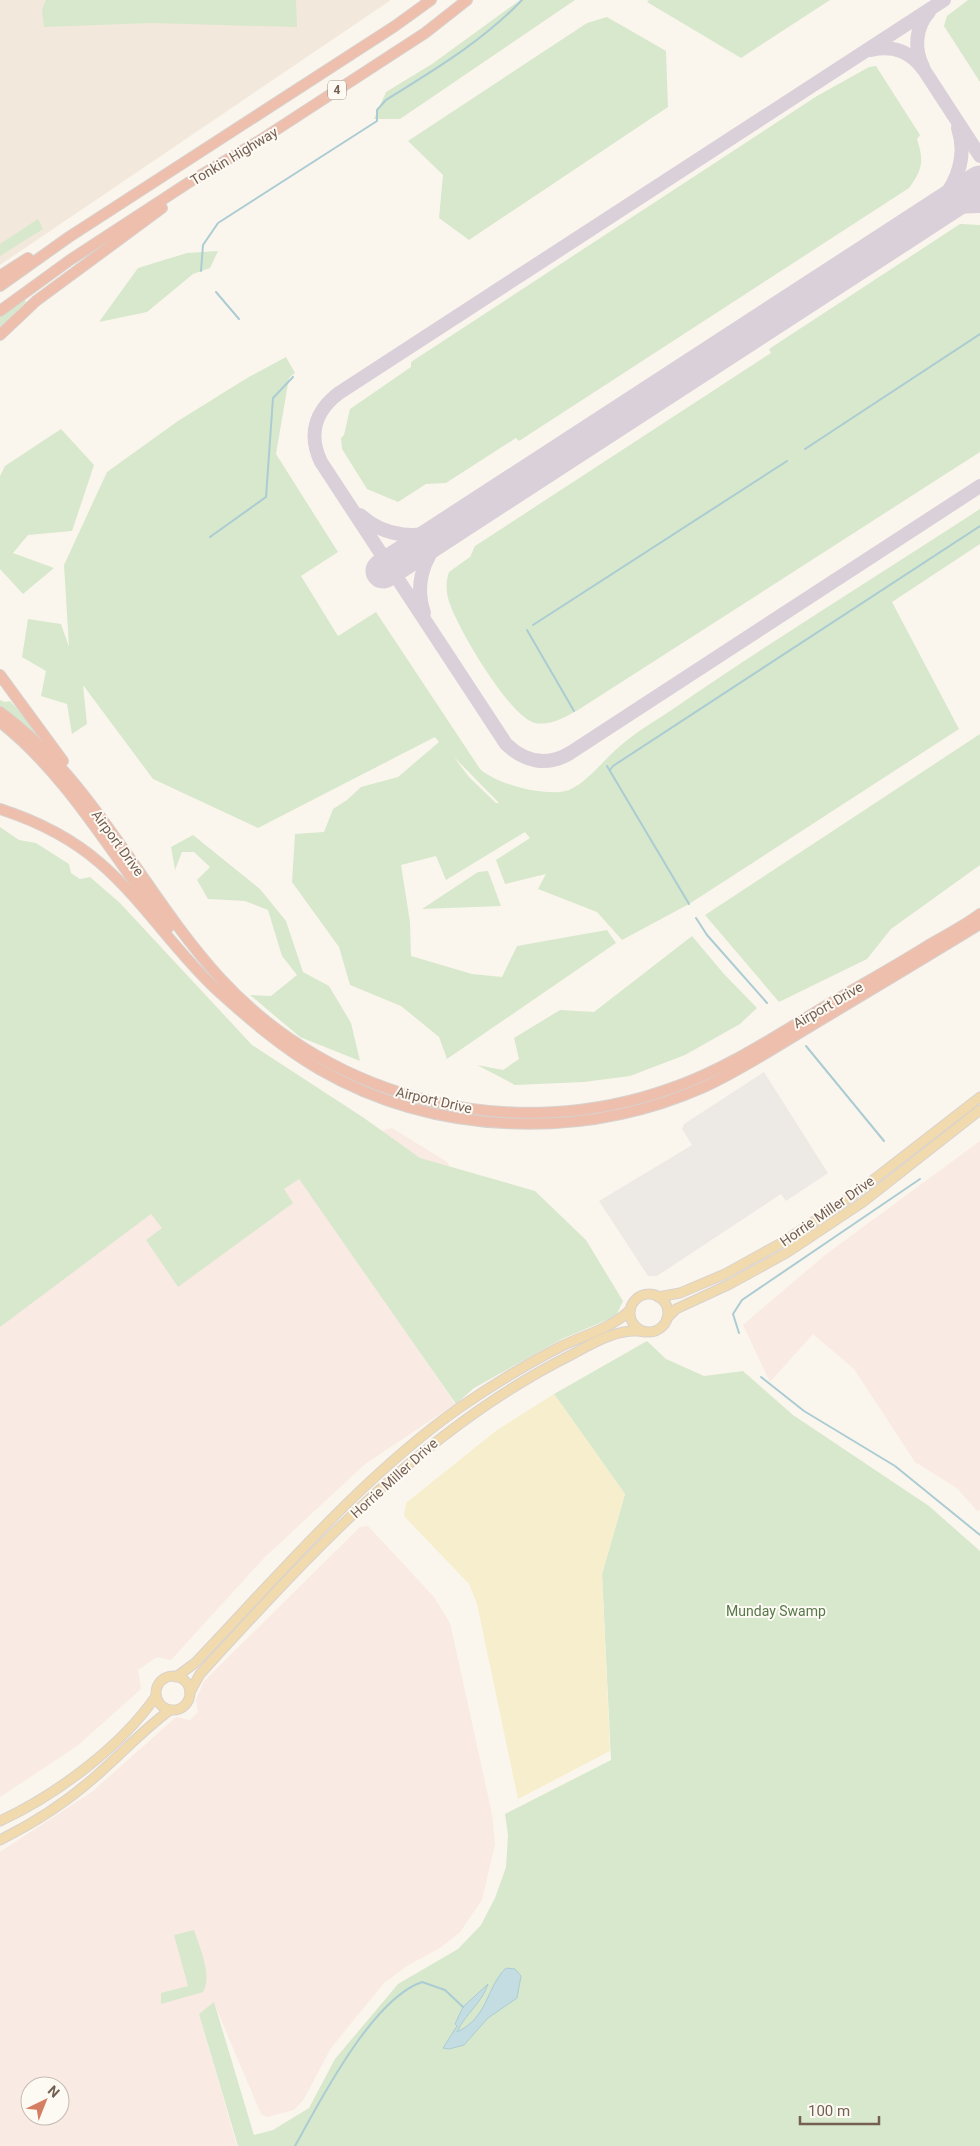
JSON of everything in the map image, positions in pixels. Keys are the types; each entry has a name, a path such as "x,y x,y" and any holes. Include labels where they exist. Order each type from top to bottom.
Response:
{"highway":[{"name":"Tonkin Highway","path":"0,286 68,237 395,26 431,0"},
{"name":"Tonkin Highway","path":"0,311 70,260 191,181 223,164 425,33 467,0"},
{"path":"0,335 26,309 223,164"},
{"path":"0,276 68,237"},
{"path":"0,675 81,786 105,825"},
{"name":"Airport Drive","path":"0,712 25,731 52,758 105,825 207,962 250,1007 282,1033 318,1057 376,1085 433,1103 490,1112 545,1114 618,1104 675,1087 736,1058 980,914"},
{"path":"0,722 44,762 182,946 211,982 243,1014"},
{"path":"0,809 52,829 99,862 129,892 190,963 243,1014"},
{"name":"Airport Drive","path":"243,1014 288,1049 322,1071 365,1092 406,1106 483,1122 532,1124 578,1121 654,1105 717,1080 980,924"}],"main road":[{"name":"Horrie Miller Drive","path":"658,1296 680,1293 725,1274 783,1242 855,1194 940,1125 980,1097"},
{"name":"Horrie Miller Drive","path":"667,1318 676,1309 770,1263 826,1228 863,1202 980,1110"},
{"path":"642,1295 658,1296 666,1306 667,1318 661,1328 645,1332 639,1330 632,1322 630,1310 634,1301 642,1295"},
{"name":"Horrie Miller Drive","path":"0,1821 47,1794 91,1763 127,1732 156,1696 160,1682 168,1677 176,1677 195,1663 379,1473 427,1432 507,1376 560,1347 619,1320 630,1310"},
{"name":"Horrie Miller Drive","path":"0,1840 37,1820 79,1790 155,1720 170,1710 177,1710 184,1706 200,1674 327,1540 388,1481 435,1441 503,1393 564,1358 622,1332 636,1330 645,1332"},
{"path":"176,1677 185,1682 190,1692"},
{"path":"156,1696 161,1705 170,1710"}],"shaded area":[{"path":"0,0 391,0 0,265"},
{"path":"764,1072 828,1173 786,1201 781,1194 657,1276 648,1276 599,1201 692,1145 682,1129 684,1124"},
{"path":"392,1128 447,1162 487,1236 388,1305 455,1404 365,1464 265,1557 171,1660 157,1657 138,1670 141,1689 77,1746 0,1797 0,1188 152,1210 361,1136"},
{"path":"980,1141 980,1510 977,1511 957,1488 915,1462 854,1369 813,1334 770,1382 743,1325 825,1255"},
{"path":"368,1526 434,1597 450,1623 492,1814 495,1844 482,1900 460,1932 440,1948 407,1966 384,1983 331,2048 304,2099 294,2110 267,2117 261,2114 214,2003 199,2014 237,2146 0,2146 0,1852 93,1791 176,1717 190,1720 198,1712 196,1700 204,1681 360,1527"}],"green space":[{"path":"46,0 296,0 297,27 151,23 44,27 42,10"},
{"path":"520,0 575,0 400,119 374,119 386,92 432,64"},
{"path":"649,0 830,0 741,58 647,2"},
{"path":"968,0 980,0 980,82 944,26 947,16"},
{"path":"607,17 666,51 668,107 469,240 439,218 443,175 408,141 587,23"},
{"path":"876,66 920,135 917,139 921,153 920,170 909,188 519,441 516,438 446,483 426,484 398,502 367,489 342,449 341,438 344,435 350,409 411,367 411,362 817,96 869,67"},
{"path":"38,219 43,229 0,256 0,244"},
{"path":"960,224 980,225 980,452 578,710 558,720 541,724 524,717 498,688 484,668 452,610 447,591 449,572 470,557 475,546 771,353 769,349"},
{"path":"218,251 210,268 193,274 147,312 99,322 138,268 187,253"},
{"path":"24,299 26,302 0,327 0,317"},
{"path":"286,357 295,373 289,378 276,454 338,552 301,576 338,636 376,612 480,769 498,780 535,791 560,792 569,790 589,776 620,746 639,731 980,509 980,544 892,602 959,729 689,904 622,940 597,912 538,889 546,874 505,884 496,860 530,838 525,832 446,880 436,856 401,865 410,922 411,956 472,974 502,977 517,946 607,930 616,943 447,1059 439,1037 401,1006 350,985 339,947 292,882 295,834 324,832 333,809 347,800 361,787 398,777 439,742 435,737 258,828 153,779 83,685 87,724 72,734 67,704 41,696 46,671 22,657 28,619 61,624 69,647 64,565 107,472 178,421 247,378","holes":["454,757 499,803 496,803 469,777"]},
{"path":"61,429 94,465 72,531 28,535 13,553 54,568 23,594 0,569 0,476 5,466"},
{"path":"0,700 10,701 21,713 23,712 40,734 37,737 0,706"},
{"path":"980,734 980,865 891,929 867,959 779,1002 705,915"},
{"path":"0,827 19,840 36,843 69,864 71,873 80,879 90,877 120,903 252,1045 364,1118 420,1158 535,1191 586,1240 623,1301 616,1316 562,1339 474,1388 456,1404 299,1179 284,1189 293,1203 178,1287 146,1240 162,1228 151,1214 0,1327"},
{"path":"193,835 260,889 286,921 303,972 329,986 351,1023 360,1061 300,1037 250,995 271,996 297,975 282,956 268,910 245,901 208,899 197,880 210,867 194,852 182,852 175,870 171,847"},
{"path":"488,871 501,906 422,909 478,872"},
{"path":"692,936 724,974 757,1008 740,1024 685,1055 630,1076 584,1082 515,1085 477,1065 503,1070 519,1059 514,1038 560,1010 594,1012"},
{"name":"Munday Swamp","path":"647,1341 666,1359 704,1376 743,1371 793,1415 929,1506 980,1551 980,2146 238,2146 199,2014 214,2002 254,2135 273,2130 309,2108 335,2059 398,1984 458,1949 481,1925 495,1898 506,1867 508,1835 505,1814 611,1760 602,1574 625,1494 554,1394"},
{"path":"194,1930 206,1970 207,1978 203,1992 161,2004 161,1993 188,1986 174,1935"}],"sand":[{"path":"554,1394 625,1494 602,1574 610,1751 518,1799 477,1604 469,1584 404,1516 406,1503 497,1430"}],"water":[{"path":"506,1968 515,1969 521,1976 517,1998 488,2018 464,2045 449,2049 443,2048 457,2026 455,2024 463,2007 488,1984 482,1997 457,2032 475,2018 494,1984"}],"waterway":[{"path":"201,271 203,245 218,223 377,121 377,110 386,100 474,42 522,0"},
{"path":"216,292 239,319"},
{"path":"805,449 980,334"},
{"path":"210,537 266,497 273,398 293,377"},
{"path":"533,625 787,461"},
{"path":"610,770 613,766 980,526"},
{"path":"527,630 574,711"},
{"path":"607,766 689,904"},
{"path":"696,918 707,935 767,1003"},
{"path":"806,1046 884,1141"},
{"path":"739,1333 733,1314 742,1300 920,1179"},
{"path":"761,1377 804,1411 895,1466 980,1535"},
{"path":"295,2146 333,2079 366,2029 403,1992 422,1982 445,1990 463,2007"}],"taxiway":[{"path":"944,0 339,393 319,416 316,424 315,442 321,462 506,744 521,755 545,761 570,753 980,486"},
{"path":"923,67 918,53 917,39 924,18 929,12"},
{"path":"871,50 894,49 907,54 919,63 980,156"},
{"path":"926,218 943,199 956,178 962,154 958,128"},
{"path":"933,214 953,207 980,206"},
{"path":"360,515 370,523 381,528 403,534 426,534 449,527"},
{"path":"424,613 420,588 425,564 438,543 455,524"}],"runway":[{"path":"383,571 980,183"}]}
